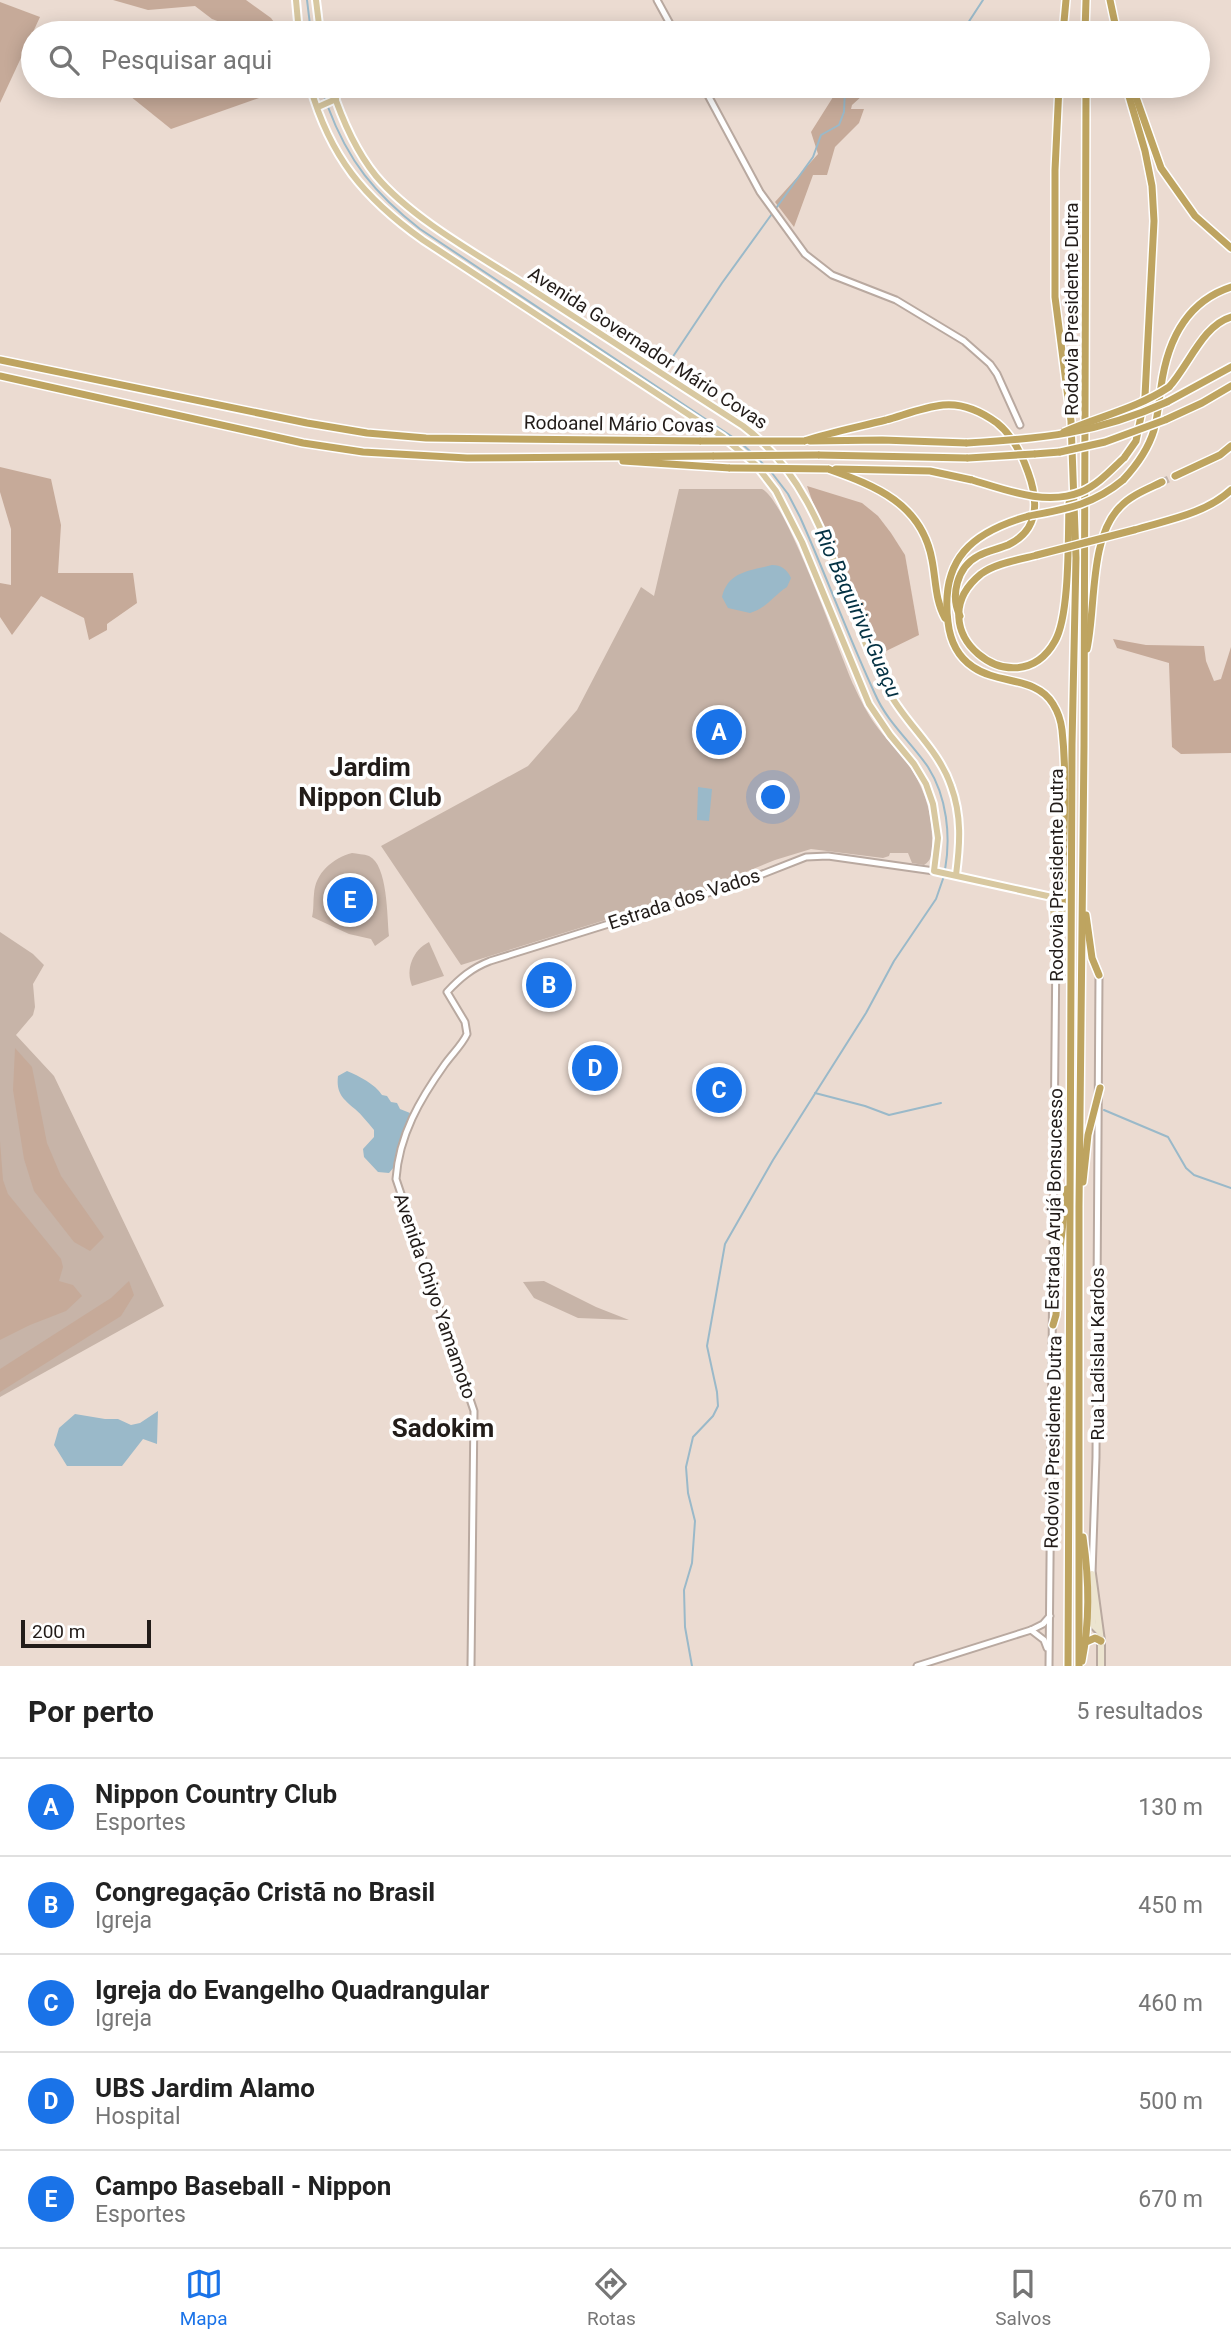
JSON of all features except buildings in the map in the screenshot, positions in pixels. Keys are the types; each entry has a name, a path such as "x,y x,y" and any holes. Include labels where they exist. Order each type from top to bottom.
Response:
{"highway":[{"path":"1064,21 1066,0"},
{"path":"1085,21 1086,0"},
{"path":"1110,0 1114,21"},
{"name":"Rodovia Presidente Dutra","path":"1059,98 1054,208 1056,307 1067,380 1073,457 1076,558 1072,744 1068,1666"},
{"name":"Rodovia Presidente Dutra","path":"1080,1666 1079,1207 1086,98"},
{"path":"609,458 631,463 730,468 893,468 930,471 1035,496 1077,493 1092,485 1124,458 1136,441 1145,396 1154,221 1152,186 1130,98"},
{"path":"1136,98 1161,168 1195,216 1231,248"},
{"path":"1056,943 1062,895 1062,729 1053,703 1038,688 1023,682 992,677 973,667 958,652 948,622 948,587 956,564 982,534 1003,524 1089,503 1123,480 1144,453 1155,427 1166,363 1176,331 1198,305 1213,294 1231,288"},
{"path":"1058,436 1133,407 1169,387 1206,334 1214,325 1231,317"},
{"name":"Rodoanel Mário Covas","path":"0,360 367,433 426,438 882,440 967,443 1078,433 1119,421 1167,402 1231,367"},
{"name":"Rodoanel Mário Covas","path":"0,376 303,443 363,452 441,457 1007,457 1076,450 1135,433 1202,403 1231,386"},
{"path":"804,441 943,405 976,410 1003,427 1018,448 1028,473 1034,502 1034,519 1024,535 1004,547 975,557 964,569 955,590 956,608 970,648 996,665 1016,666 1034,662 1055,641 1063,614 1073,457"},
{"path":"1175,476 1220,455 1231,446"},
{"path":"828,469 884,492 908,513 924,535 939,608 948,622"},
{"path":"1084,663 1091,632 1099,557 1109,523 1120,506 1162,482"},
{"path":"960,616 965,596 981,574 999,566 1134,530 1204,508 1220,500 1231,490"},
{"path":"1083,880 1087,892 1088,938 1099,975"},
{"path":"1079,1207 1088,1135 1100,1088"},
{"path":"1053,1325 1056,1315 1063,1212 1070,1172"},
{"path":"1080,1516 1086,1555 1086,1642 1080,1666"},
{"path":"1086,1555 1092,1574"},
{"path":"1086,1642 1095,1638 1101,1641"}],"main road":[{"path":"296,0 298,21"},
{"path":"316,0 319,21"},
{"name":"Avenida Governador Mário Covas","path":"316,98 333,145 355,179 380,208 400,224 723,438 763,473 792,520 869,704 890,735 915,764 926,783 937,829 937,872"},
{"name":"Avenida Governador Mário Covas","path":"333,98 367,163 404,203 459,242 743,426 766,445 786,467 799,484 813,513 889,693 908,722 935,754 951,786 960,822 953,875"},
{"path":"320,107 333,101"},
{"path":"937,872 1052,897 1056,943"},
{"path":"1092,1574 1093,1625 1099,1631 1101,1641 1101,1666"}],"street":[{"path":"657,0 668,21"},
{"path":"709,98 744,165 805,254 823,269 913,309 957,335 977,351 996,374 1020,425"},
{"name":"Estrada dos Vados","path":"447,992 462,976 483,964 737,884 806,857 828,856 937,872"},
{"name":"Estrada Arujá Bonsucesso","path":"1049,1666 1056,943"},
{"name":"Rua Ladislau Kardos","path":"1092,1574 1096,1466 1099,975"},
{"name":"Avenida Chiyo Yamamoto","path":"447,992 465,1022 467,1034 412,1114 396,1179 474,1411 471,1666"},
{"path":"917,1666 1031,1630 1043,1624 1050,1616"},
{"path":"1031,1630 1044,1640 1049,1651"}],"shaded area":[{"path":"113,0 246,0 273,21 217,21 195,6 148,10"},
{"path":"0,2 40,17 38,21 21,21 21,58 0,103"},
{"path":"132,98 259,98 171,129"},
{"path":"832,98 860,98 851,109 864,109 859,123 835,147 827,175 813,175 794,227 775,202 818,154 811,132"},
{"path":"0,467 51,479 61,525 58,573 133,573 137,603 107,624 107,630 89,640 84,618 41,596 12,635 0,617 0,583 11,585 11,529 0,492"},
{"path":"807,486 862,503 878,516 891,533 905,555 919,635 880,654"},
{"path":"679,489 762,489 773,500 798,548 861,701 879,729 906,761 922,789 931,820 930,858 924,865 912,863 908,853 890,853 883,858 811,849 775,860 702,890 461,965 381,846 528,766 577,710 641,587 654,596"},
{"path":"1113,639 1146,645 1204,646 1206,661 1214,681 1221,679 1231,647 1231,753 1181,754 1172,747 1169,663 1117,648"},
{"path":"352,853 369,856 375,861 383,880 389,936 375,946 371,939 349,934 312,917 315,886 321,873 338,859"},
{"path":"0,932 33,954 44,965 33,984 33,1015 16,1035 54,1076 164,1306 0,1397"},
{"path":"429,942 444,976 412,986 409,973 412,961 423,945"},
{"path":"15,1048 32,1067 47,1143 61,1176 104,1237 90,1251 74,1242 34,1191 24,1159 13,1090"},
{"path":"0,1141 3,1180 8,1194 61,1259 63,1267 59,1281 73,1285 82,1296 66,1311 0,1340"},
{"path":"129,1281 134,1295 121,1316 0,1392 0,1369 111,1298"},
{"path":"544,1281 629,1320 578,1318 534,1298 523,1282"}],"water":[{"path":"772,565 788,572 791,578 787,587 761,608 750,613 728,608 722,597 729,582 748,571"},
{"path":"698,787 712,789 709,821 697,820"},
{"path":"347,1071 375,1087 391,1102 397,1103 400,1109 410,1113 394,1167 389,1173 378,1172 364,1157 363,1149 374,1137 374,1130 339,1091 338,1076"},
{"path":"158,1411 157,1444 143,1439 122,1466 67,1466 54,1445 59,1428 75,1414 118,1419 131,1425 140,1423"}],"waterway":[{"name":"Rio Baquirivu-Guaçu","path":"307,0 310,21"},
{"path":"969,21 983,0"},
{"name":"Rio Baquirivu-Guaçu","path":"325,98 326,102"},
{"path":"668,364 722,283 813,157 821,135 839,125 844,112 845,98"},
{"name":"Rio Baquirivu-Guaçu","path":"328,107 354,160 376,189 404,216 734,438"},
{"name":"Rio Baquirivu-Guaçu","path":"741,443 753,454"},
{"name":"Rio Baquirivu-Guaçu","path":"757,458 765,466"},
{"name":"Rio Baquirivu-Guaçu","path":"772,473 788,494 800,517 880,704 928,767 940,791 948,844 945,870"},
{"name":"Rio Baquirivu-Guaçu","path":"692,1666 685,1627 684,1590 692,1563 695,1521 688,1493 686,1467 693,1437 713,1416 718,1406 707,1346 725,1244 773,1160 866,1013 894,961 936,899 944,876"},
{"path":"815,1093 889,1115 941,1103"},
{"path":"1104,1110 1168,1137 1186,1168 1194,1175 1231,1188"}],"tunnel":[{"path":"1162,482 1175,476"}],"place":[{"name":"Nippon Country Club","path":"719,732"},
{"name":"Campo Baseball - Nippon","path":"350,900"},
{"name":"Congregação Cristã no Brasil","path":"549,985"},
{"name":"UBS Jardim Alamo","path":"595,1068"},
{"name":"Igreja do Evangelho Quadrangular","path":"719,1090"}],"district":[{"name":"Jardim Nippon Club","path":"370,782"},
{"name":"Sadokim","path":"443,1428"}]}
